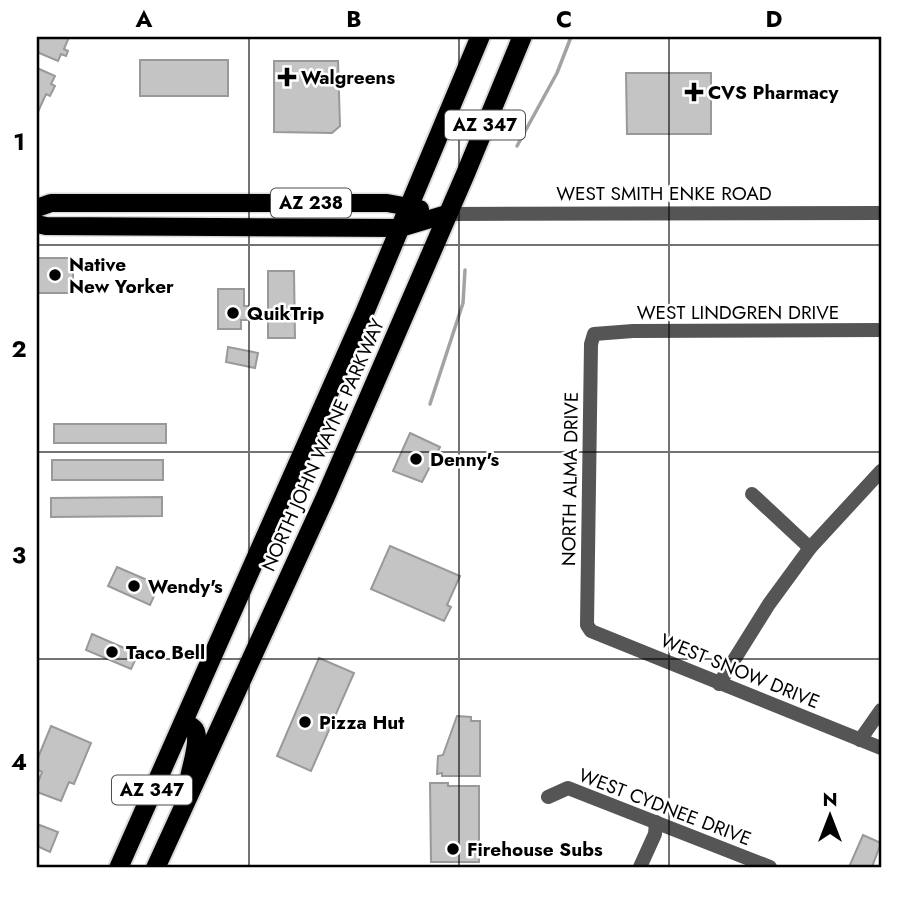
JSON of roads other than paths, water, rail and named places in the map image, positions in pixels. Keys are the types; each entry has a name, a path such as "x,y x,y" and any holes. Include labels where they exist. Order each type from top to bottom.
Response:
{"highway":[{"name":"AZ 347","path":"119,867 369,302 480,37"},
{"name":"NORTH JOHN WAYNE PARKWAY","path":"156,867 315,522 522,37"},
{"path":"182,810 197,738 195,729 184,722"}],"main road":[{"name":"WEST SMITH ENKE ROAD","path":"37,208 51,203 387,203 447,214"},
{"path":"117,226 130,214 198,213 214,203"},
{"name":"WEST SMITH ENKE ROAD","path":"37,224 400,228 447,214"}],"street":[{"name":"WEST SMITH ENKE ROAD","path":"447,214 881,213"},
{"name":"WEST LINDGREN DRIVE","path":"594,334 633,331 881,330"},
{"name":"NORTH ALMA DRIVE","path":"587,625 591,344 594,334"},
{"path":"719,684 769,604 810,548 881,471"},
{"path":"752,494 810,548"},
{"name":"WEST SNOW DRIVE","path":"587,625 592,631 881,748"},
{"path":"860,740 881,710"},
{"name":"WEST CYDNEE DRIVE","path":"548,797 568,788 770,867"},
{"path":"640,867 655,834 656,822"}],"waterway":[{"path":"517,146 557,73 571,37"},
{"path":"430,404 463,303 465,270"}],"place":[{"name":"Walgreens","path":"287,77"},
{"name":"CVS Pharmacy","path":"694,92"},
{"name":"Native New Yorker","path":"55,275"},
{"name":"QuikTrip","path":"233,313"},
{"name":"Denny's","path":"416,459"},
{"name":"Wendy's","path":"134,586"},
{"name":"Taco Bell","path":"112,652"},
{"name":"Pizza Hut","path":"305,722"},
{"name":"Firehouse Subs","path":"453,849"}]}
